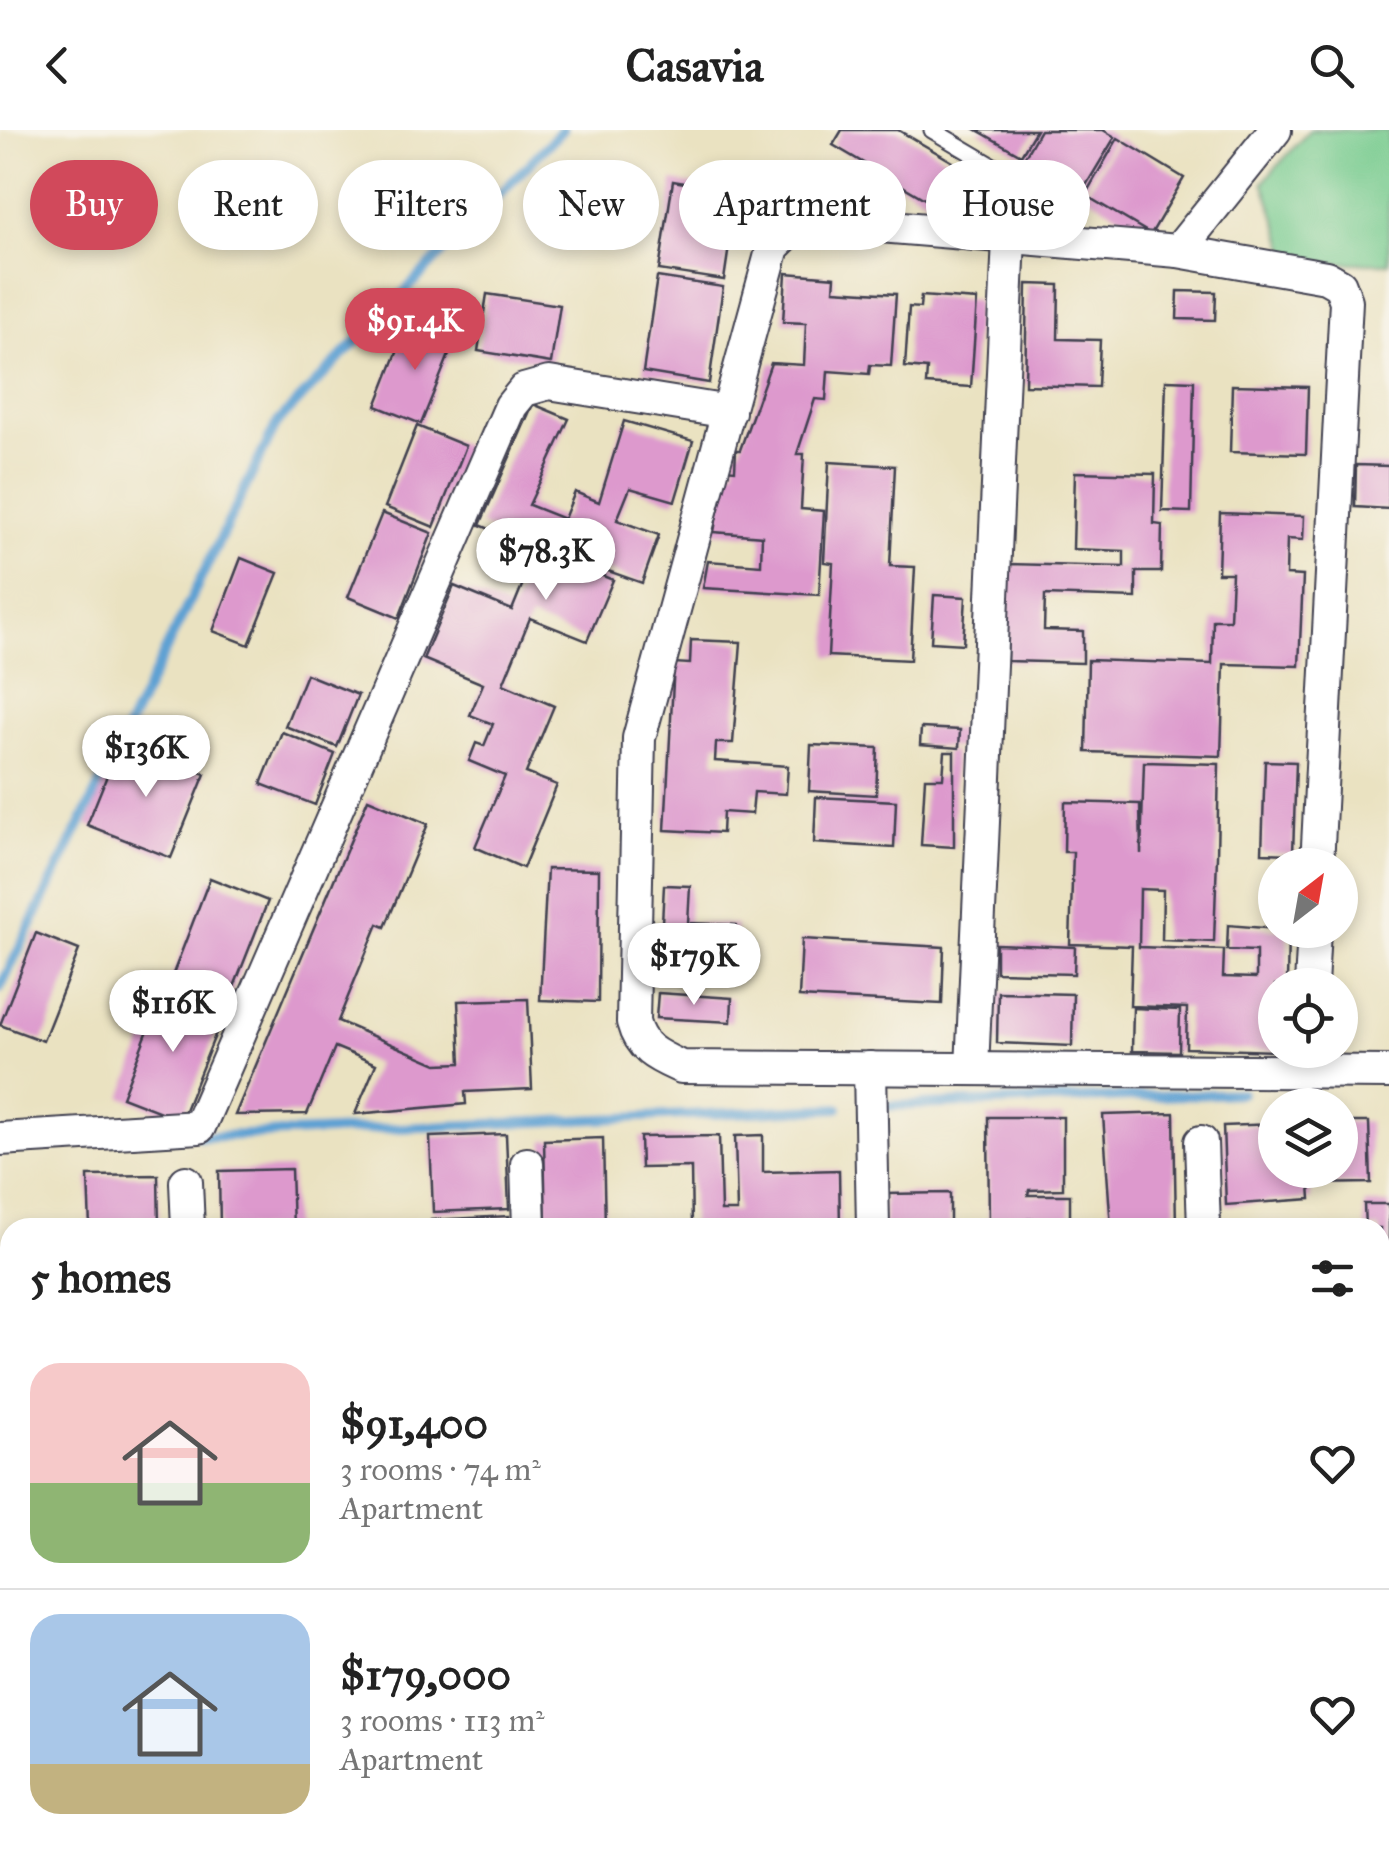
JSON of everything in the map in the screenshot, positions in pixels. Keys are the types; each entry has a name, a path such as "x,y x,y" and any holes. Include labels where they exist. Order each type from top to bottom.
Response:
{"street":[{"path":"1178,251 1275,130"},
{"path":"926,231 820,221 793,227 773,246 639,738 634,1022 638,1040 655,1056 682,1067 972,1069 1258,1062"},
{"path":"1090,245 1178,251 1326,277 1340,284 1346,301 1318,848"},
{"path":"972,1069 1008,250"},
{"path":"0,1139 199,1126 510,406 524,390 549,383 729,412"},
{"path":"870,1068 873,1218"},
{"path":"1358,1068 1389,1072"},
{"path":"1201,1142 1204,1218"},
{"path":"528,1164 529,1218"},
{"path":"186,1182 188,1218"}],"lane":[{"path":"932,130 983,160"}],"green space":[{"path":"1310,130 1389,130 1389,263 1291,263 1263,182"}],"building":[{"path":"842,130 898,130 949,160 926,160 926,200 906,188 906,160 859,160 833,145"},
{"path":"977,130 1036,130 1021,155"},
{"path":"1040,130 1103,130 1115,137 1090,179 1090,160 1024,158"},
{"path":"1118,138 1184,178 1151,234 1090,198 1090,186"},
{"path":"673,181 679,182 679,250 728,250 724,280 659,270"},
{"path":"786,273 835,277 834,290 896,294 891,366 870,365 869,374 828,371 826,400 815,399 797,454 804,454 801,509 824,511 819,595 703,588 708,561 761,565 762,536 714,532 725,469 735,470 736,450 740,450 771,363 804,365 806,323 783,322"},
{"path":"657,277 723,287 709,383 643,372"},
{"path":"1027,284 1059,285 1058,339 1100,340 1098,387 1025,385"},
{"path":"1178,291 1216,292 1215,320 1177,319"},
{"path":"487,294 560,305 551,363 478,351"},
{"path":"921,296 977,300 971,387 926,384 927,369 905,367 909,307 920,308"},
{"path":"409,322 455,340 421,424 376,406"},
{"path":"1166,380 1194,381 1191,512 1162,511"},
{"path":"1232,385 1308,387 1306,454 1230,452"},
{"path":"533,404 569,419 529,505 564,519 575,492 599,502 624,421 693,441 675,501 630,488 617,520 659,535 642,583 580,561 578,566 613,580 587,641 530,618 503,684 554,706 526,773 557,785 523,868 475,847 505,776 469,761 476,743 484,746 493,724 470,715 483,684 423,659 454,586 512,610 537,549 480,525"},
{"path":"417,426 466,446 434,527 385,507"},
{"path":"829,462 895,466 890,566 915,567 910,660 828,656 833,563 824,562"},
{"path":"1356,465 1389,466 1389,509 1355,507"},
{"path":"1075,472 1155,474 1154,524 1162,525 1161,572 1136,572 1136,598 1045,595 1044,630 1083,631 1083,663 1007,661 1009,564 1124,567 1124,551 1073,549"},
{"path":"382,513 432,533 399,618 348,597"},
{"path":"1220,513 1304,516 1303,540 1287,539 1286,575 1303,576 1299,666 1224,664 1221,756 1086,752 1088,660 1212,664 1213,620 1230,620 1232,573 1218,573"},
{"path":"241,558 278,573 249,645 213,631"},
{"path":"934,595 966,597 963,644 931,642"},
{"path":"691,640 741,642 733,743 716,743 715,761 788,766 786,794 754,792 752,814 723,812 722,833 665,830 674,663 690,664"},
{"path":"306,674 358,695 337,747 285,726"},
{"path":"921,728 960,730 959,748 920,745"},
{"path":"282,732 335,754 315,805 261,784"},
{"path":"121,741 205,774 171,858 87,825"},
{"path":"811,745 878,748 876,795 809,791"},
{"path":"945,752 954,752 954,847 921,845 925,778 943,778"},
{"path":"1265,761 1296,762 1293,848 1262,848"},
{"path":"1144,762 1219,764 1214,942 1162,940 1163,890 1140,889 1139,947 1224,950 1223,977 1256,978 1256,951 1227,950 1228,925 1258,928 1258,948 1288,948 1287,968 1258,968 1258,1050 1186,1048 1187,1008 1130,1006 1132,946 1070,944 1073,852 1064,852 1065,802 1140,804 1141,854"},
{"path":"816,797 896,801 894,848 814,843"},
{"path":"368,799 428,824 385,927 378,924 338,1021 437,1064 461,1063 458,1001 528,999 532,1089 465,1092 466,1104 355,1114 376,1064 335,1047 307,1114 235,1115"},
{"path":"547,869 599,870 598,1002 540,1000"},
{"path":"210,878 268,901 226,1007 169,984"},
{"path":"664,885 690,886 688,923 736,925 735,964 660,960"},
{"path":"36,933 79,950 43,1041 0,1025"},
{"path":"802,939 944,947 942,1004 799,997"},
{"path":"996,944 1075,947 1074,974 996,972"},
{"path":"164,989 224,1013 181,1120 122,1097"},
{"path":"998,992 1073,994 1072,1046 997,1043"},
{"path":"658,993 732,998 731,1022 656,1018"},
{"path":"1133,1008 1180,1010 1179,1052 1132,1051"},
{"path":"1174,1113 1176,1218 1110,1218 1103,1115"},
{"path":"988,1117 1063,1117 1063,1189 1029,1190 1028,1195 1070,1195 1070,1218 989,1218"},
{"path":"1358,1122 1369,1122 1371,1183 1358,1183"},
{"path":"1258,1125 1258,1188 1310,1188 1311,1199 1226,1205 1223,1126"},
{"path":"506,1134 509,1209 433,1212 430,1137"},
{"path":"763,1135 763,1172 839,1170 840,1218 692,1218 691,1167 641,1168 640,1137 719,1136 721,1211 737,1211 735,1136"},
{"path":"603,1138 605,1218 546,1218 544,1140"},
{"path":"291,1169 293,1218 220,1218 219,1171"},
{"path":"158,1175 159,1218 90,1218 88,1176"},
{"path":"950,1193 950,1218 884,1218 884,1194"},
{"path":"1364,1204 1389,1204 1389,1218 1365,1218"}],"waterway":[{"path":"0,988 277,423 562,130"},
{"path":"888,1106 1241,1093"},
{"path":"200,1137 838,1108"}]}
